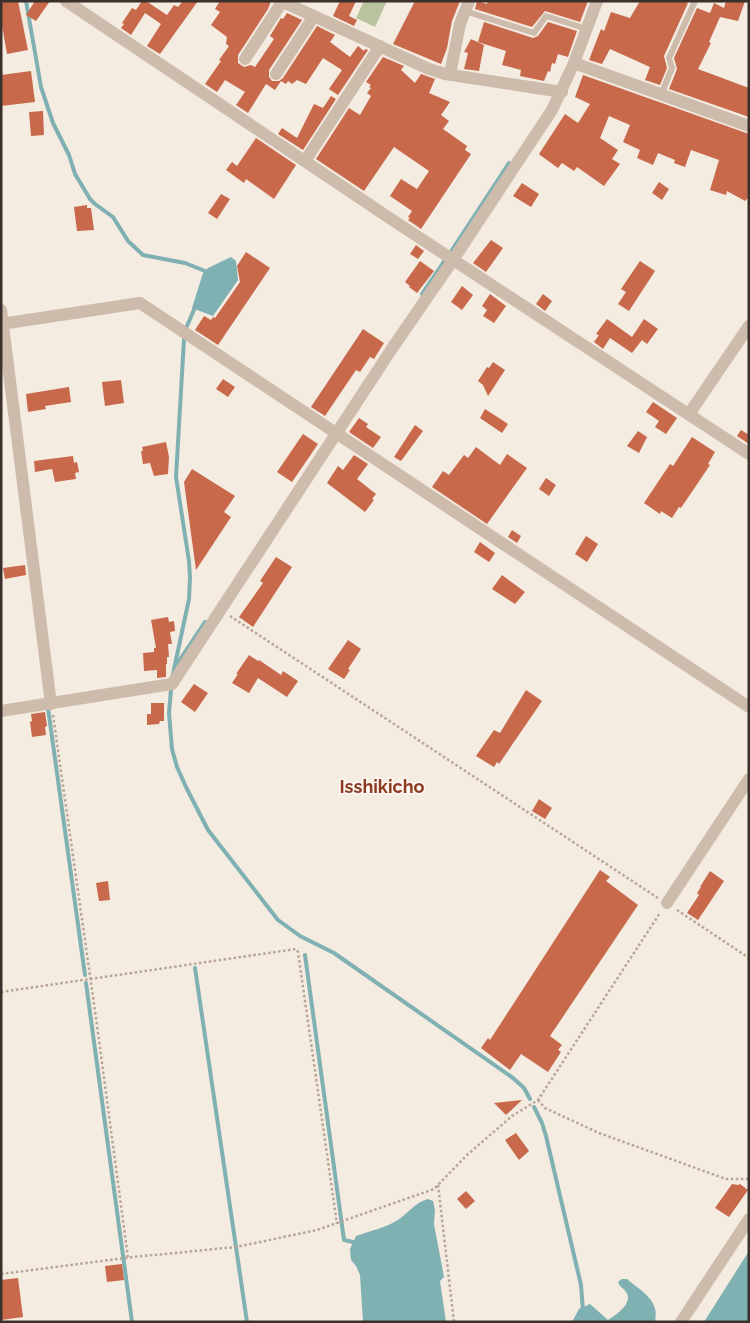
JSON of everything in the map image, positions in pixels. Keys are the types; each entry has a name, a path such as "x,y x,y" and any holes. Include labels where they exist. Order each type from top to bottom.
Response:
{"street":[{"path":"66,1 453,260 749,454"},
{"path":"245,59 281,1 411,62 450,74 562,92"},
{"path":"1,711 172,684 336,433 552,110 574,63 597,1"},
{"path":"450,74 460,24 467,6"},
{"path":"276,74 314,16"},
{"path":"305,161 380,46"},
{"path":"574,63 749,126"},
{"path":"2,323 140,302 749,707"},
{"path":"1,310 51,704"},
{"path":"689,414 749,326"},
{"path":"667,904 749,779"},
{"path":"681,1322 749,1219"}],"lane":[{"path":"661,95 672,68 669,58 695,1"},
{"path":"467,6 534,33 546,16 587,29"}],"path":[{"path":"220,609 749,958"},
{"path":"51,704 128,1258"},
{"path":"1,1274 236,1247 317,1230 434,1189 467,1155 512,1116 538,1100 667,904"},
{"path":"1,992 296,949 309,1021 337,1224"},
{"path":"538,1100 545,1108 599,1132 726,1179 749,1179"},
{"path":"438,1186 454,1322"}],"green space":[{"path":"364,1 387,1 375,27 356,18"}],"water":[{"path":"231,257 236,261 238,280 213,316 192,308 203,273 208,268"},
{"path":"428,1199 433,1201 435,1210 434,1224 444,1277 440,1281 446,1322 363,1322 360,1275 351,1260 350,1249 356,1236 393,1223 416,1205"},
{"path":"749,1251 749,1322 704,1322"},
{"path":"622,1279 627,1279 652,1302 656,1314 655,1322 572,1322 579,1309 590,1304 608,1320 619,1312 628,1300 626,1292 618,1282"}],"building":[{"path":"1,1 18,1 28,50 7,54 1,20"},
{"path":"35,1 50,1 36,21 26,15"},
{"path":"142,1 146,1 167,15 174,5 178,7 183,1 198,1 160,54 147,46 161,24 145,13 131,35 121,28 124,24 122,23 132,8 136,10"},
{"path":"220,1 271,1 268,9 238,55 238,63 244,67 251,65 255,67 274,39 270,36 281,18 283,19 287,13 302,20 269,70 269,77 272,81 279,81 283,78 317,26 335,35 330,42 350,57 358,46 364,51 365,49 368,50 338,95 329,89 342,70 323,58 306,84 297,80 292,84 288,81 286,84 281,81 275,90 266,84 248,113 236,105 245,92 225,80 217,92 205,84 229,46 226,44 227,37 211,25 220,12 215,9"},
{"path":"340,1 356,1 349,16 357,20 354,26 333,16"},
{"path":"415,1 460,1 452,21 447,48 441,64 393,44"},
{"path":"477,1 487,4 488,1 588,1 580,22 545,11 532,27 475,9"},
{"path":"640,1 684,1 688,3 664,56 667,68 660,85 645,80 650,67 610,49 602,64 589,60 601,29 604,31 611,12 630,18"},
{"path":"726,1 745,1 738,21 720,17 709,42 711,43 698,69 749,88 749,117 669,89 677,69 674,58 697,8 710,13 714,3 724,8"},
{"path":"484,22 533,38 538,36 548,22 577,31 568,57 558,54 555,64 552,63 550,72 548,71 544,81 520,76 521,70 502,65 506,51 478,42"},
{"path":"471,39 484,45 479,71 464,69 468,53 464,52"},
{"path":"383,57 404,66 401,70 415,83 421,74 435,79 429,93 450,102 441,115 449,121 443,129 467,146 465,150 471,154 421,229 408,220 412,211 390,196 401,179 417,189 429,171 394,147 364,191 316,159 349,108 360,115 371,96 367,93 371,85 366,82"},
{"path":"31,71 35,102 1,106 1,75"},
{"path":"583,75 749,134 749,197 745,201 727,191 726,195 710,190 719,160 691,150 685,167 674,163 675,160 658,153 653,165 637,158 640,150 623,142 630,125 609,116 600,138 618,150 612,159 620,164 604,186 577,167 574,171 562,163 558,168 540,155 565,114 578,123 590,104 575,97"},
{"path":"331,96 336,99 303,150 278,134 282,128 297,138 314,104 323,108"},
{"path":"43,111 44,135 31,136 29,112"},
{"path":"256,138 296,165 274,199 246,179 244,183 226,170 232,162 237,166"},
{"path":"659,182 669,189 662,200 652,193"},
{"path":"522,183 539,194 531,207 513,196"},
{"path":"221,194 230,199 217,219 208,213"},
{"path":"87,205 87,208 91,208 94,230 77,231 74,207"},
{"path":"491,240 503,248 486,272 473,263"},
{"path":"416,245 424,251 418,259 410,254"},
{"path":"246,252 270,268 218,345 195,330 204,316 211,320 213,317 215,318 240,282 237,266"},
{"path":"420,261 434,271 417,293 405,282"},
{"path":"640,261 655,271 629,311 618,304 626,292 621,289"},
{"path":"462,286 473,295 462,310 451,302"},
{"path":"490,294 506,306 494,323 483,316 487,310 482,306"},
{"path":"543,294 552,301 545,311 536,304"},
{"path":"607,319 632,337 644,319 658,329 647,344 642,340 632,353 610,338 603,349 594,342 599,335 596,334"},
{"path":"363,329 384,343 374,359 370,357 360,372 356,370 325,416 311,407"},
{"path":"493,362 505,370 488,396 483,385 478,381 487,367 489,368"},
{"path":"223,379 235,387 228,397 216,389"},
{"path":"121,380 124,403 105,406 102,382"},
{"path":"69,387 71,402 45,406 46,409 28,412 26,394"},
{"path":"653,402 677,418 666,434 655,427 659,421 646,412"},
{"path":"485,409 508,424 502,433 480,418"},
{"path":"359,418 368,424 366,427 381,437 373,448 349,432"},
{"path":"415,425 423,431 401,461 394,457"},
{"path":"741,430 749,435 749,444 737,436"},
{"path":"638,431 647,437 639,453 627,446"},
{"path":"303,434 318,444 292,482 277,472"},
{"path":"692,437 715,452 708,464 710,465 672,518 661,511 660,514 644,503 670,464 673,466"},
{"path":"166,442 169,457 168,474 154,476 150,463 143,464 142,447"},
{"path":"476,447 500,465 507,454 527,468 487,524 432,487 443,471 449,475 464,455 468,458"},
{"path":"354,455 368,464 357,479 376,494 365,512 327,483 338,466 343,470"},
{"path":"73,456 74,463 77,462 79,472 75,473 76,479 55,482 52,469 35,472 34,461"},
{"path":"192,469 235,496 224,512 231,517 196,570 184,482"},
{"path":"546,478 556,485 549,496 539,489"},
{"path":"512,530 521,536 517,543 508,537"},
{"path":"586,536 598,544 587,562 575,554"},
{"path":"480,542 495,553 489,562 474,552"},
{"path":"276,557 292,567 253,627 239,617 263,583 260,581"},
{"path":"25,565 26,575 5,579 3,568"},
{"path":"502,575 525,592 515,604 492,589"},
{"path":"168,617 169,622 174,621 175,631 170,632 172,644 168,644 169,657 167,657 166,677 157,678 157,670 144,671 143,653 154,652 154,648 156,648 151,620"},
{"path":"348,640 361,649 344,679 328,669"},
{"path":"249,655 281,675 283,671 298,681 287,697 258,678 249,693 232,683"},
{"path":"194,684 208,693 195,712 181,702"},
{"path":"526,690 542,701 499,764 497,762 494,767 476,756 494,730 500,733"},
{"path":"151,703 164,703 164,721 160,721 159,724 147,725 147,714 151,714"},
{"path":"45,712 46,735 32,737 31,714"},
{"path":"539,799 552,808 545,819 532,811"},
{"path":"600,870 610,877 606,881 638,905 550,1036 562,1045 558,1050 561,1052 548,1072 521,1054 510,1070 481,1048 488,1038 490,1040"},
{"path":"710,871 724,881 698,920 687,913 699,895 697,893"},
{"path":"108,881 110,900 99,901 96,883"},
{"path":"522,1100 506,1115 494,1103"},
{"path":"516,1133 529,1151 519,1160 505,1140"},
{"path":"732,1184 740,1184 748,1190 729,1217 715,1208"},
{"path":"466,1191 475,1201 466,1209 457,1199"},
{"path":"122,1264 124,1280 107,1282 105,1266"},
{"path":"18,1278 23,1317 1,1320 1,1280"}],"waterway":[{"path":"26,1 41,87 53,123 69,155 75,174 90,199 113,217 128,241 143,255 185,263 210,273"},
{"path":"452,250 509,163"},
{"path":"422,294 445,260"},
{"path":"187,326 196,305"},
{"path":"173,674 189,599 190,578 176,477 184,339"},
{"path":"177,664 205,622"},
{"path":"171,690 169,713 172,749 177,767 186,787 208,830 278,920 300,936 334,953 513,1078 524,1088 530,1099"},
{"path":"48,708 85,975"},
{"path":"305,955 344,1240 353,1242"},
{"path":"195,968 247,1322"},
{"path":"86,983 132,1322"},
{"path":"534,1107 546,1136 581,1285 583,1311"}],"district":[{"name":"Isshikicho","path":"382,787"}]}
